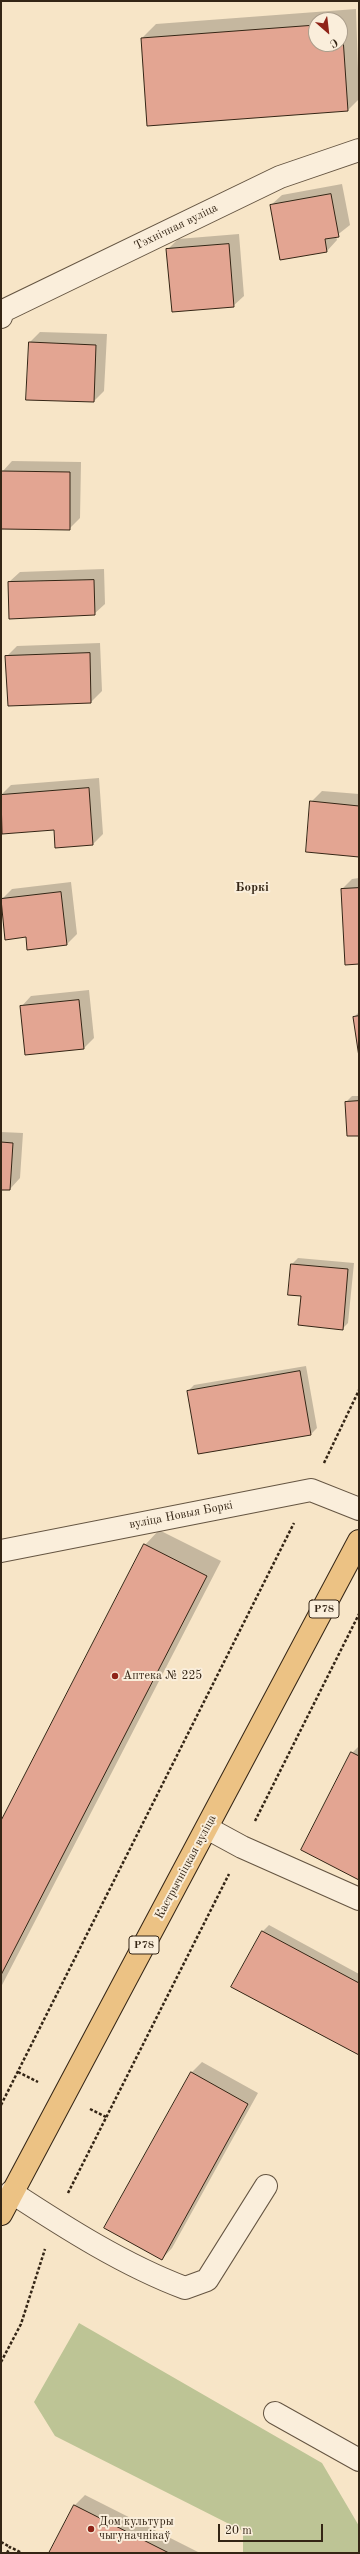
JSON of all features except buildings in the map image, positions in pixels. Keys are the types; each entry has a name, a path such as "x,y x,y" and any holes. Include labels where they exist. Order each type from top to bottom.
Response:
{"main road":[{"name":"Кастрычніцкая вуліца","path":"1,2214 11,2192 207,1828 359,1540"}],"street":[{"name":"Тэхнічная вуліца","path":"1,317 3,311 280,177 359,150"},
{"path":"311,1490 359,1509"},
{"name":"вуліца Новыя Боркі","path":"1,1551 311,1490"},
{"path":"207,1828 242,1847 359,1899"},
{"path":"11,2192 54,2220 154,2276 185,2288 207,2280 266,2186"},
{"path":"276,2413 359,2460"}],"path":[{"path":"1,2105 311,1490 359,1390"},
{"path":"1,2362 21,2324 54,2220 359,1614"},
{"path":"1,2542 22,2553"},
{"path":"7,2553 10,2547"}],"green space":[{"path":"79,2323 322,2463 359,2526 359,2553 243,2553 243,2531 55,2436 34,2402"}],"place":[{"name":"Аптека № 225","path":"115,1676"},
{"name":"Дом культуры чыгуначнікаў","path":"91,2529"}],"district":[{"name":"Боркі","path":"252,888"}]}
